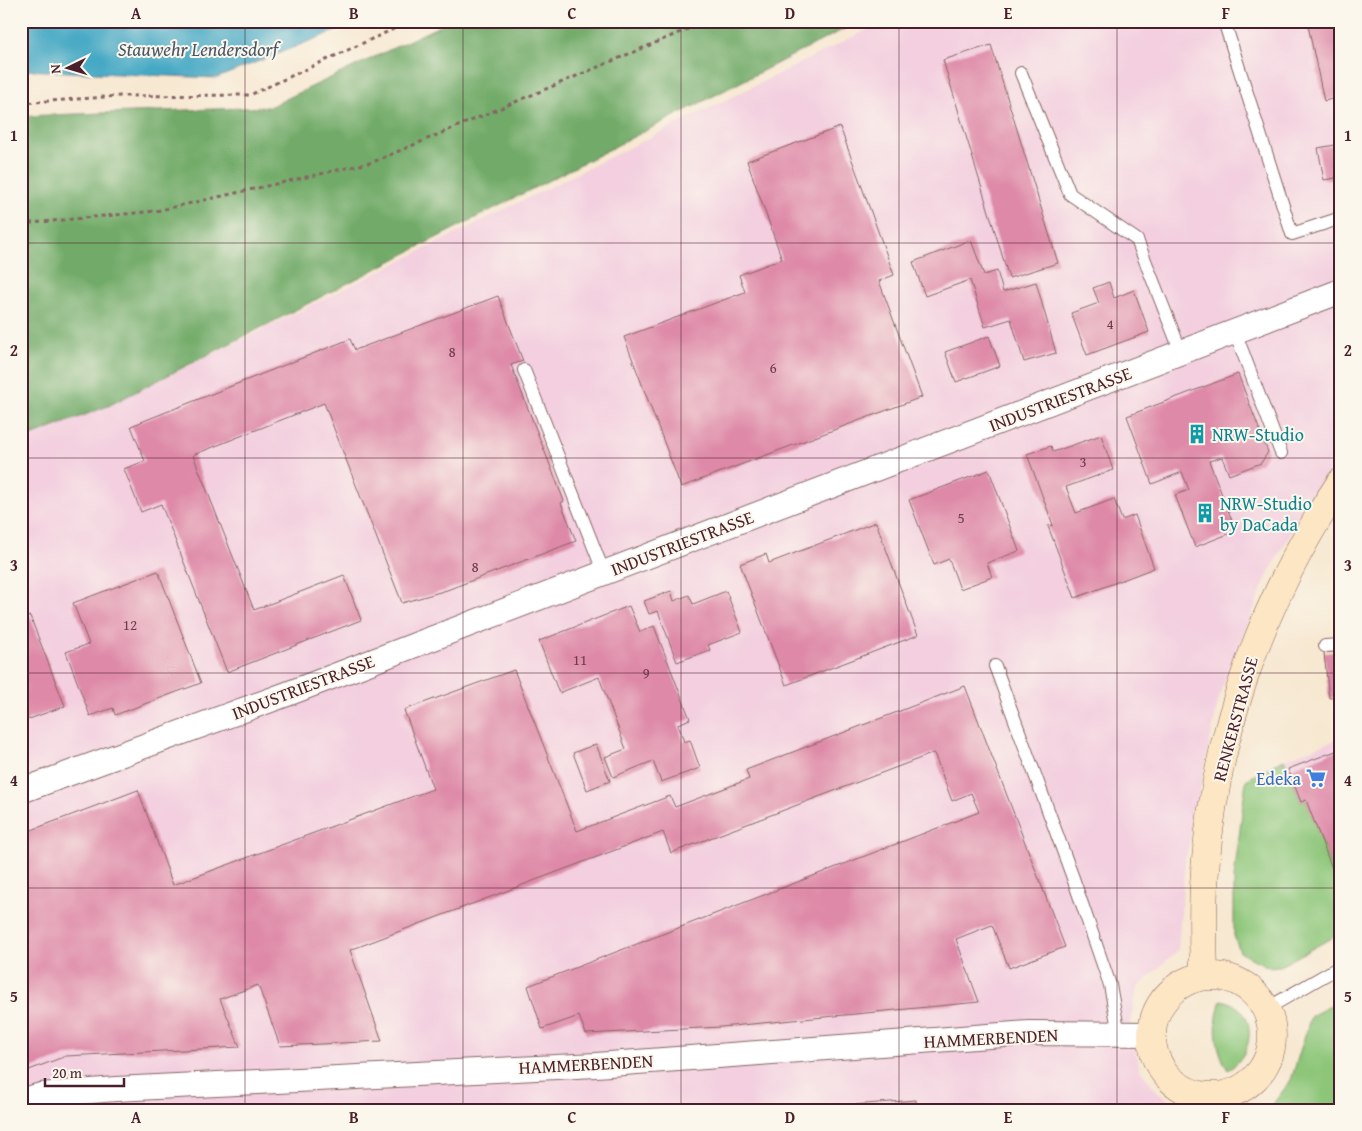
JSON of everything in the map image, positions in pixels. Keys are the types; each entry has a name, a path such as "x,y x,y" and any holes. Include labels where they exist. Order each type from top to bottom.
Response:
{"street":[{"name":"INDUSTRIESTRASSE","path":"22,789 287,694 1341,291"},
{"name":"RENKERSTRASSE","path":"1204,976 1206,859 1218,780 1238,696 1259,635 1282,582 1319,514 1341,482"},
{"path":"1204,976 1219,976 1246,987 1266,1009 1271,1025 1272,1041 1265,1064 1250,1083 1236,1091 1222,1103 1180,1087 1170,1078 1155,1055 1152,1034 1158,1011 1168,996 1182,984 1204,976"},
{"name":"HAMMERBENDEN","path":"21,1101 41,1094 596,1064 1029,1033 1152,1034"}],"lane":[{"path":"1224,21 1292,234 1341,218"},
{"path":"1020,73 1070,194 1137,240 1181,352"},
{"path":"1235,332 1282,453"},
{"path":"524,370 604,573"},
{"path":"1325,646 1341,645"},
{"path":"995,666 1074,878 1110,985 1119,1034"},
{"path":"1266,1009 1341,966"}],"path":[{"path":"21,102 120,96 250,95 411,21"},
{"path":"21,224 156,212 373,162 707,21"}],"shaded area":[{"path":"885,21 1341,21 1341,452 1305,508 1268,574 1220,693 1185,862 1178,950 1137,988 1130,1024 1140,1070 1157,1091 1175,1105 1176,1110 21,1110 21,440 108,406"},
{"path":"1341,738 1341,893 1306,801 1301,802 1284,759"}],"green space":[{"path":"450,21 860,21 108,406 21,440 21,116 269,107"},
{"path":"1284,759 1301,802 1306,800 1341,893 1341,933 1280,966 1268,967 1240,952 1234,936 1234,878 1246,780"},
{"path":"1221,1000 1233,1004 1242,1011 1247,1020 1249,1031 1248,1042 1244,1052 1238,1062 1228,1070 1220,1053 1216,1027"},
{"path":"1341,1000 1341,1110 1275,1110 1273,1104 1291,1080 1311,1016"}],"water":[{"name":"Stauwehr Lendersdorf","path":"21,21 360,21 217,78 21,70"}],"building":[{"path":"1307,21 1341,21 1341,97 1324,101"},
{"path":"991,45 1058,263 1009,278 943,60"},
{"path":"840,127 894,275 879,281 922,397 681,487 624,337 745,292 739,275 782,259 747,161"},
{"path":"1341,144 1341,177 1324,180 1318,148"},
{"path":"971,240 984,275 997,271 1003,292 1036,282 1056,353 1024,362 1011,319 985,327 970,280 925,296 913,262"},
{"path":"1109,282 1114,298 1134,290 1149,332 1087,355 1071,313 1099,303 1093,288"},
{"path":"498,296 523,361 511,365 564,501 561,503 576,541 447,590 402,603 324,403 193,455 254,610 344,575 361,620 227,672 161,504 141,512 124,469 145,461 131,426 350,339 355,350"},
{"path":"989,336 1000,366 956,382 945,352"},
{"name":"NRW-Studio","path":"1238,374 1268,452 1261,463 1229,475 1222,457 1209,461 1236,531 1195,547 1175,495 1189,490 1182,472 1152,484 1127,416"},
{"path":"1101,435 1113,470 1066,487 1076,513 1114,499 1122,520 1135,515 1154,568 1075,598 1048,526 1053,525 1027,454 1051,446 1053,452"},
{"path":"989,470 1019,551 987,563 992,577 960,589 949,559 934,565 909,500"},
{"path":"876,522 918,635 786,685 740,564 766,554 769,563"},
{"path":"158,571 201,683 115,715 113,708 90,716 66,652 89,644 73,603"},
{"path":"671,591 674,601 689,595 693,604 726,591 742,632 708,645 710,650 677,662 658,611 649,614 644,601"},
{"path":"629,606 640,632 654,626 690,719 678,724 684,742 690,740 700,768 661,782 653,761 613,777 605,757 626,749 599,677 559,693 539,641"},
{"path":"30,616 65,706 21,722 21,619"},
{"path":"1341,651 1341,697 1329,698 1324,653"},
{"path":"514,670 577,831 670,796 675,807 749,779 746,770 965,686 1065,947 1009,968 992,925 956,939 979,1002 721,1027 586,1034 579,1016 542,1029 528,986 979,812 971,793 952,801 934,753 671,853 663,832 350,950 382,1041 280,1046 258,985 220,999 240,1047 66,1056 21,1073 21,834 138,790 173,885 433,789 404,710"},
{"path":"596,744 610,781 587,790 573,753"},
{"path":"1341,749 1341,892 1306,800 1301,802 1288,769"},
{"path":"916,1100 917,1110 854,1110 853,1105"}],"place":[{"name":"NRW-Studio","path":"1197,434"},
{"name":"NRW-Studio by DaCada","path":"1205,513"},
{"name":"Edeka","path":"1316,778"}]}
